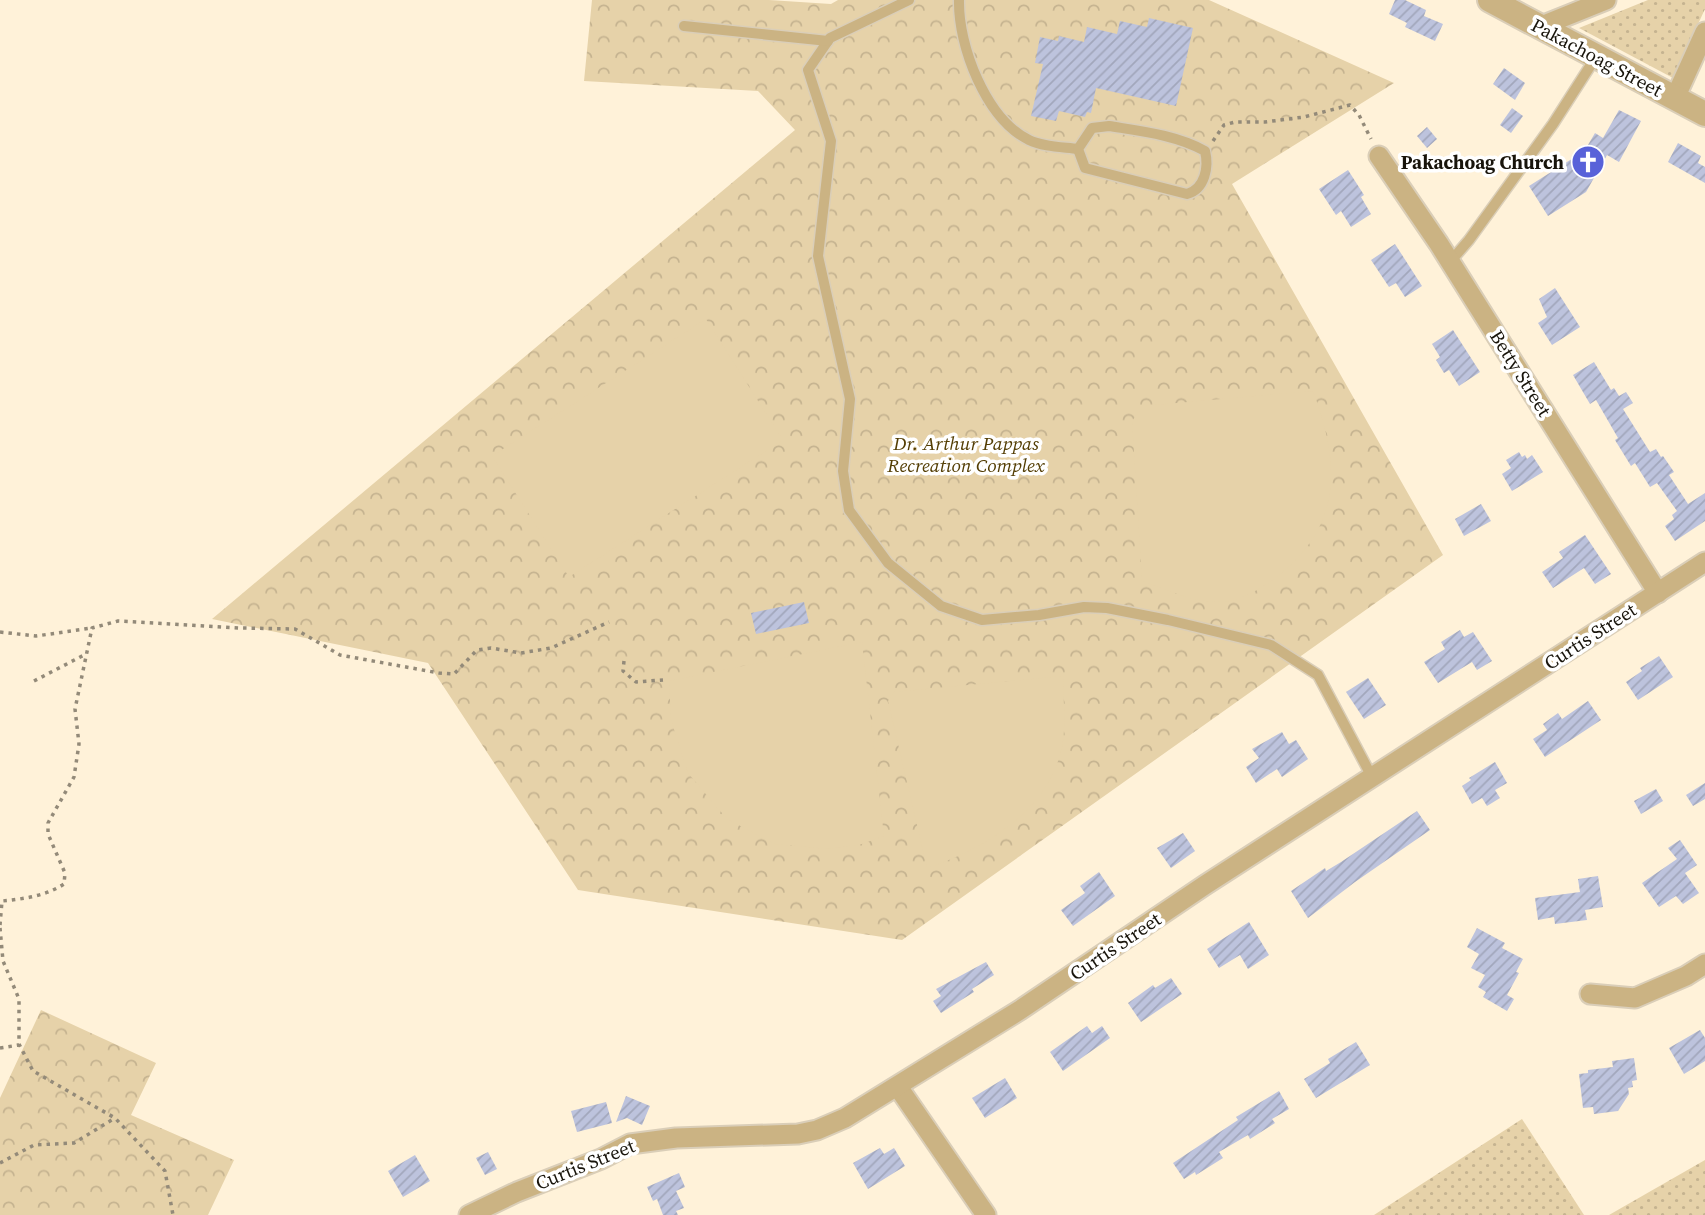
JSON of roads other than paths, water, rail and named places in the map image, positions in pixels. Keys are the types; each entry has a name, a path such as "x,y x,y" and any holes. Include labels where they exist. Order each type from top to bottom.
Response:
{"street":[{"name":"Pakachoag Street","path":"1490,0 1705,114"},
{"path":"1539,27 1606,0"},
{"path":"1675,98 1705,32"},
{"name":"Betty Street","path":"1379,156 1450,261 1658,593"},
{"name":"Curtis Street","path":"474,1212 601,1159 629,1144 676,1138 807,1132 836,1123 1020,1010 1205,885 1705,562"},
{"path":"1590,994 1634,998 1705,964"},
{"path":"898,1087 986,1215"}],"lane":[{"path":"909,0 830,37 808,70 831,141 818,256 850,399 843,471 849,510 888,563 941,606 982,620 1039,615 1084,607 1107,608 1271,645 1318,675 1372,777"},
{"path":"959,0 959,20 966,51 990,101 1012,131 1033,142 1078,149"},
{"path":"684,26 828,41"},
{"path":"1450,261 1469,240 1553,124 1597,57"},
{"path":"1109,126 1195,145 1205,151 1207,158 1203,184 1195,192 1187,194 1084,168 1078,149 1092,128 1109,126"}],"place":[{"name":"Pakachoag Church","path":"1588,162"}],"park label":[{"name":"Dr. Arthur Pappas Recreation Complex","path":"966,454"}]}
